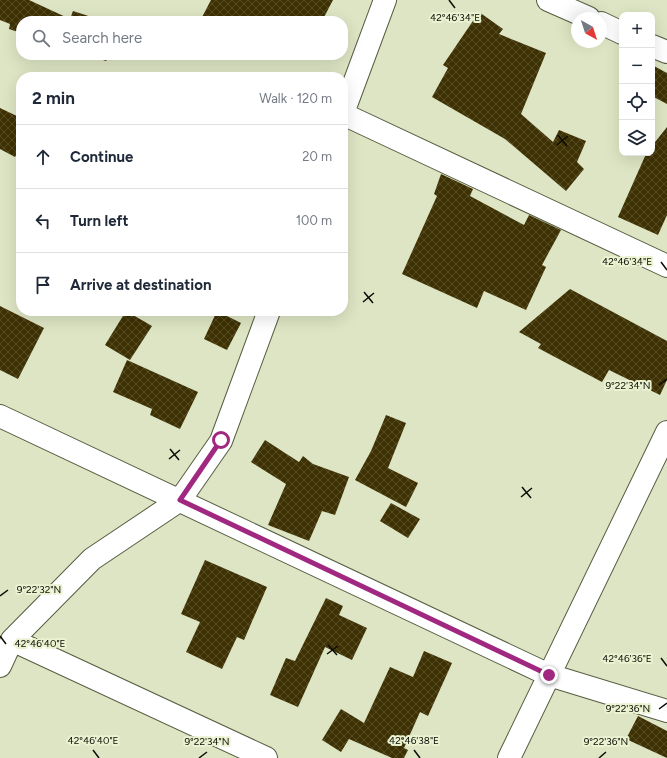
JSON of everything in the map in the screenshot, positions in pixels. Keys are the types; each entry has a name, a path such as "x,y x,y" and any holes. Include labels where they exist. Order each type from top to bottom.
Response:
{"street":[{"path":"348,100 385,0"},
{"path":"548,0 575,12"},
{"path":"607,26 619,31"},
{"path":"655,47 667,52"},
{"path":"348,115 667,266"},
{"path":"0,666 12,640 92,559 180,500 221,440 268,316"},
{"path":"0,416 549,675 667,711"},
{"path":"509,758 667,432"},
{"path":"12,640 266,758"}],"building":[{"path":"0,0 29,0 64,16 16,16 16,31 9,29 10,24 0,20"},
{"path":"211,0 333,0 325,16 203,16"},
{"path":"73,11 88,16 71,16"},
{"path":"479,12 503,29 499,34 546,53 521,114 553,142 559,130 586,141 577,162 584,169 566,191 505,139 432,97 448,68 443,65"},
{"path":"655,67 667,73 667,104 655,98"},
{"path":"0,108 16,116 16,155 15,157 0,149"},
{"path":"667,127 667,215 658,235 618,217 645,156 655,156 655,142"},
{"path":"441,174 473,189 470,196 524,225 529,215 561,230 542,265 546,267 526,310 484,291 477,308 402,274 437,196 434,194"},
{"path":"570,289 667,341 667,380 660,395 609,370 602,382 538,348 541,344 519,332"},
{"path":"0,306 16,314 16,316 20,316 44,328 18,379 0,370"},
{"path":"123,316 135,316 152,326 130,360 105,345"},
{"path":"215,316 227,316 241,323 227,350 204,339"},
{"path":"127,360 198,392 180,429 150,415 152,409 113,392"},
{"path":"386,415 406,423 388,468 418,483 406,507 355,480 371,451"},
{"path":"265,440 299,462 303,456 313,464 349,477 335,515 322,511 309,541 268,525 286,484 251,462"},
{"path":"391,503 420,519 408,538 380,521"},
{"path":"205,560 267,587 244,640 237,637 222,669 186,652 200,622 181,614"},
{"path":"326,598 343,606 339,615 367,628 352,660 325,647 298,707 270,695 286,658 295,661"},
{"path":"424,651 452,663 428,716 420,712 404,748 408,750 404,758 392,758 349,739 341,752 322,740 341,709 364,723 390,667 413,677"},
{"path":"638,716 667,731 667,758 626,739"}],"route":[{"path":"221,440 180,500 549,675"}]}
